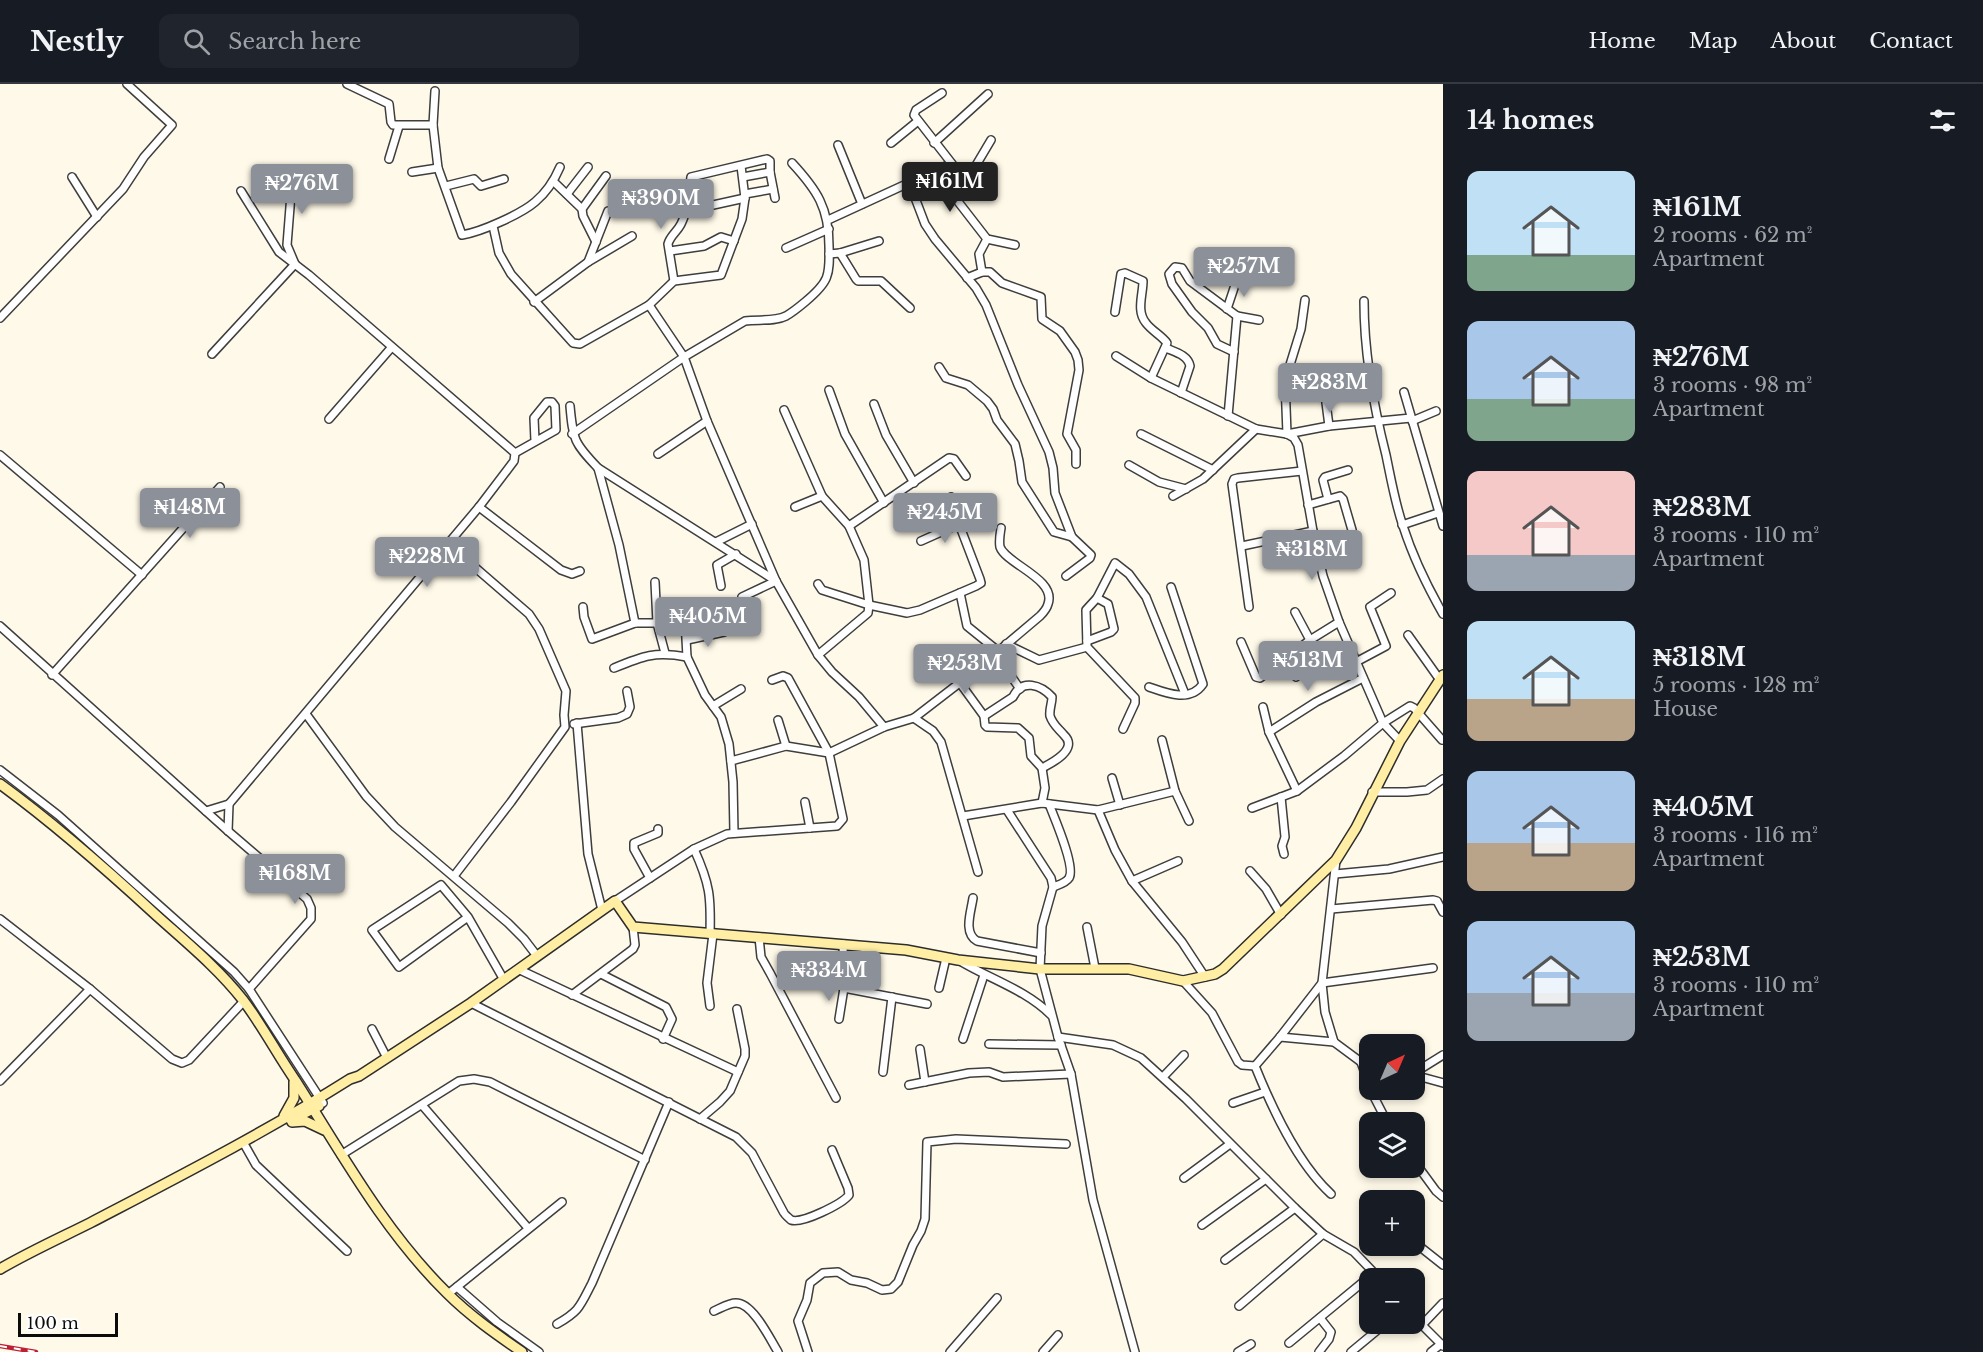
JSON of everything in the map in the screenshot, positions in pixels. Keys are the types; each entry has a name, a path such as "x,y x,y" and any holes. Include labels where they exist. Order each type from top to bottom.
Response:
{"main road":[{"path":"3,1265 352,1084 359,1076 471,1003 615,901 633,927 906,950 958,960 1040,969 1129,969 1183,981 1223,969 1336,860 1356,828 1372,792 1400,741 1442,677"},
{"path":"0,784 46,818 179,936 208,962 244,1001 294,1079 316,1104 327,1131 341,1155 394,1232 448,1294 494,1326 522,1352"},
{"path":"281,1122 294,1098 294,1079"},
{"path":"281,1122 305,1121 327,1131"}],"street":[{"path":"0,318 123,189 144,157 172,125 127,84"},
{"path":"347,84 389,104 391,122 399,126 433,125"},
{"path":"435,91 433,125 438,168 462,235 493,226 534,203 554,182 560,167"},
{"path":"942,93 916,110 914,115 967,183"},
{"path":"934,143 988,94"},
{"path":"891,143 918,122"},
{"path":"389,159 399,126"},
{"path":"991,140 956,202 987,239 1016,245"},
{"path":"838,145 862,204"},
{"path":"674,281 669,240 680,226 686,211 691,177 767,159 770,161 775,198"},
{"path":"572,434 684,357 745,321 778,319 793,311 821,289 830,266 828,220 819,198 792,163"},
{"path":"828,220 950,164"},
{"path":"493,226 499,253 511,274 534,302 576,344 649,305 674,281 721,275 742,219 745,196 741,166"},
{"path":"567,194 588,167"},
{"path":"412,172 438,168"},
{"path":"293,169 287,245 295,264"},
{"path":"743,177 770,172"},
{"path":"582,209 606,176"},
{"path":"72,177 97,217"},
{"path":"446,186 474,179 481,186 504,179"},
{"path":"554,182 582,209 583,216 596,242"},
{"path":"909,182 930,232 986,305 1018,385 1049,452 1053,468 1054,493 1072,537 1091,555 1066,576"},
{"path":"686,211 773,189"},
{"path":"241,191 279,252 515,453"},
{"path":"588,262 608,211"},
{"path":"786,248 829,229"},
{"path":"534,302 588,262 632,236"},
{"path":"670,251 704,246 721,237 734,241"},
{"path":"982,272 979,254 987,239"},
{"path":"829,254 879,242"},
{"path":"840,253 856,279 881,281 910,308"},
{"path":"212,354 295,264"},
{"path":"1234,352 1217,344 1208,328 1192,312 1172,284 1169,274 1171,270 1175,267 1182,268 1190,281 1237,316 1259,320"},
{"path":"967,279 982,272 990,272 1002,283 1041,297 1042,319 1060,332 1075,352 1079,370 1067,434 1076,450 1076,464"},
{"path":"1115,312 1121,274 1125,273 1140,279 1143,284 1140,310 1142,317 1167,343 1151,378"},
{"path":"1227,309 1237,279"},
{"path":"1287,434 1285,381 1301,329 1305,300"},
{"path":"1364,301 1367,365 1377,420 1402,525 1425,581 1443,614"},
{"path":"649,305 684,357 707,421 776,581 818,655 832,672 859,697 884,727"},
{"path":"1228,416 1237,316"},
{"path":"328,419 392,348"},
{"path":"1166,348 1186,357 1189,361 1190,366 1181,393"},
{"path":"1116,356 1151,378 1256,429 1287,434 1377,420 1412,419 1436,411"},
{"path":"939,367 946,378 968,385 987,401 1015,444 1022,482 1033,501 1054,532 1072,537"},
{"path":"1324,387 1329,426"},
{"path":"829,390 845,434 884,502"},
{"path":"1404,392 1443,526"},
{"path":"515,453 556,430 555,406 552,402 547,402 534,418 535,441"},
{"path":"874,404 885,435 914,483"},
{"path":"570,406 572,434 580,450 598,468 776,581"},
{"path":"784,410 822,496 849,526 864,561 869,605 867,615 818,655"},
{"path":"658,454 707,421"},
{"path":"1173,496 1203,479 1256,429"},
{"path":"1141,434 1213,470"},
{"path":"1287,434 1294,438 1298,445 1312,531 1338,622 1383,723 1400,741"},
{"path":"206,811 229,804 480,507 514,461 515,453"},
{"path":"0,455 142,575"},
{"path":"849,526 951,457 966,476"},
{"path":"1129,465 1159,482 1186,489"},
{"path":"598,468 619,545 635,624"},
{"path":"1328,499 1323,480 1325,477 1347,470"},
{"path":"1249,607 1232,484 1234,479 1302,471"},
{"path":"52,675 220,488"},
{"path":"795,507 822,496"},
{"path":"1308,505 1338,496 1343,499 1352,530"},
{"path":"818,584 822,590 869,605 907,613 920,610 981,583 951,497"},
{"path":"480,507 561,570 572,574 580,572"},
{"path":"1402,525 1438,513"},
{"path":"716,542 752,524"},
{"path":"921,541 959,524"},
{"path":"731,761 786,746 829,753 884,727 914,718 1040,616 1048,605 1047,591 1035,577 1004,554 1000,547 1001,528"},
{"path":"1242,546 1312,531"},
{"path":"448,544 529,614 539,629 566,691 565,727"},
{"path":"721,586 717,565 736,554"},
{"path":"1123,729 1135,703 1135,698 1087,644 1086,610 1097,598 1113,564 1117,563 1129,574 1146,597 1185,694"},
{"path":"742,597 776,581"},
{"path":"655,582 657,623 665,653"},
{"path":"1149,687 1174,696 1199,689 1203,684 1171,587"},
{"path":"960,593 967,626 1007,660 1011,676 1020,689"},
{"path":"1356,662 1386,646 1370,607 1391,593"},
{"path":"1006,644 1039,660 1087,644 1111,632 1114,629 1108,604 1097,598"},
{"path":"684,602 687,657 705,695 721,717 731,761 734,833"},
{"path":"583,607 592,639 635,624 657,623"},
{"path":"1295,612 1310,640"},
{"path":"1241,642 1258,678 1338,622"},
{"path":"0,626 52,675 307,899 311,908 311,920 249,989"},
{"path":"687,640 724,632"},
{"path":"1408,635 1442,677"},
{"path":"614,668 640,658 665,653 687,657"},
{"path":"1285,661 1296,677"},
{"path":"615,901 694,849 712,840 734,833 837,826 843,819 829,753 788,678 783,676 772,680"},
{"path":"1269,732 1316,702 1363,678"},
{"path":"960,683 984,716 987,727 1014,727 1029,738 1031,756 1042,768 1046,804 1069,860 1071,874 1068,880 1053,887"},
{"path":"984,716 1012,697 1015,692 1029,685 1038,686 1052,697 1050,715 1055,728 1065,735 1068,743 1067,749 1057,760 1042,768"},
{"path":"713,706 741,689"},
{"path":"454,876 565,727 576,723 618,718 627,714 630,712 627,691"},
{"path":"1252,808 1297,791 1383,723 1410,706 1442,740"},
{"path":"1263,707 1269,732 1297,791"},
{"path":"306,714 366,796 395,827 508,923 537,956"},
{"path":"914,718 933,731 941,742 978,872"},
{"path":"778,720 786,746"},
{"path":"576,723 588,854 602,910"},
{"path":"1162,740 1175,791 1188,821"},
{"path":"0,770 58,815 234,972 249,989 316,1104"},
{"path":"1112,778 1120,805"},
{"path":"1372,792 1427,790 1443,779"},
{"path":"963,816 1046,804 1098,810 1175,791"},
{"path":"1281,797 1285,837 1282,846 1284,854"},
{"path":"805,802 810,828"},
{"path":"228,831 229,804"},
{"path":"1007,810 1051,878 1053,887 1042,926 1040,969 1058,1037 1071,1074 1093,1200 1135,1352"},
{"path":"1098,810 1114,850 1132,881 1182,942 1205,976"},
{"path":"650,878 634,849 634,843 658,833 658,829"},
{"path":"694,849 705,872 711,898 712,934 707,983 710,1006"},
{"path":"1335,874 1389,869 1443,857"},
{"path":"1334,1042 1325,1012 1322,983 1336,860"},
{"path":"1132,881 1178,861"},
{"path":"1251,872 1266,889 1281,915"},
{"path":"468,917 399,967 372,930 441,885 468,917 504,980"},
{"path":"973,898 969,932 971,937 977,941 1041,953"},
{"path":"1331,909 1433,900 1437,901 1443,912"},
{"path":"0,919 90,989 172,1059 182,1063 189,1060 244,1001"},
{"path":"572,995 633,949 635,945 633,927"},
{"path":"1088,927 1095,968"},
{"path":"179,936 186,928"},
{"path":"759,937 763,963 836,1098"},
{"path":"839,1019 844,988 843,944"},
{"path":"865,946 865,974"},
{"path":"939,988 946,957"},
{"path":"958,960 1026,995 1053,1017"},
{"path":"1255,1066 1322,983 1433,968"},
{"path":"520,969 663,1039 738,1072"},
{"path":"601,974 666,1007 672,1019 663,1039"},
{"path":"963,1039 984,975"},
{"path":"1183,981 1212,1013 1238,1062 1242,1065 1255,1066"},
{"path":"844,988 927,1004"},
{"path":"0,1081 90,989"},
{"path":"883,1072 892,997"},
{"path":"471,1003 736,1137 752,1153 784,1213 791,1220 801,1221 843,1202 849,1195 832,1150"},
{"path":"700,1119 730,1090 738,1072 745,1049 737,1009"},
{"path":"372,1029 387,1058"},
{"path":"1058,1037 1113,1045 1141,1058 1323,1234 1354,1252 1369,1268"},
{"path":"1280,1037 1334,1042 1359,1061"},
{"path":"989,1044 1061,1045"},
{"path":"920,1049 925,1082"},
{"path":"1163,1077 1184,1055"},
{"path":"1425,1067 1443,1055"},
{"path":"1255,1066 1265,1092 1297,1150 1319,1184 1331,1194"},
{"path":"909,1085 969,1073 989,1072 1003,1077 1071,1074"},
{"path":"1425,1077 1443,1083"},
{"path":"341,1155 459,1081 474,1079 490,1082 645,1160"},
{"path":"1233,1103 1265,1092"},
{"path":"557,1324 580,1308 669,1102"},
{"path":"422,1105 528,1228"},
{"path":"808,1352 798,1321 807,1300 810,1283 816,1277 838,1272 851,1280 886,1290 891,1289 901,1276 921,1231 924,1218 927,1142 956,1139 1066,1144"},
{"path":"243,1142 256,1165 347,1251"},
{"path":"1184,1178 1230,1144"},
{"path":"1425,1176 1443,1197"},
{"path":"1202,1225 1266,1179"},
{"path":"1436,1191 1443,1186"},
{"path":"448,1294 562,1202"},
{"path":"1225,1260 1295,1208"},
{"path":"1239,1306 1323,1234"},
{"path":"1425,1250 1443,1264"},
{"path":"457,1287 494,1326 538,1352"},
{"path":"1290,1343 1359,1289"},
{"path":"950,1352 997,1298"},
{"path":"714,1311 734,1303 740,1303 748,1308 755,1314 778,1352"},
{"path":"1425,1322 1443,1303"},
{"path":"1319,1352 1329,1339 1331,1332 1320,1318"},
{"path":"1425,1328 1442,1345 1431,1352"},
{"path":"1351,1352 1373,1334"},
{"path":"1043,1352 1058,1335"},
{"path":"1238,1352 1251,1344"}],"railway":[{"path":"0,1346 36,1352"}]}
